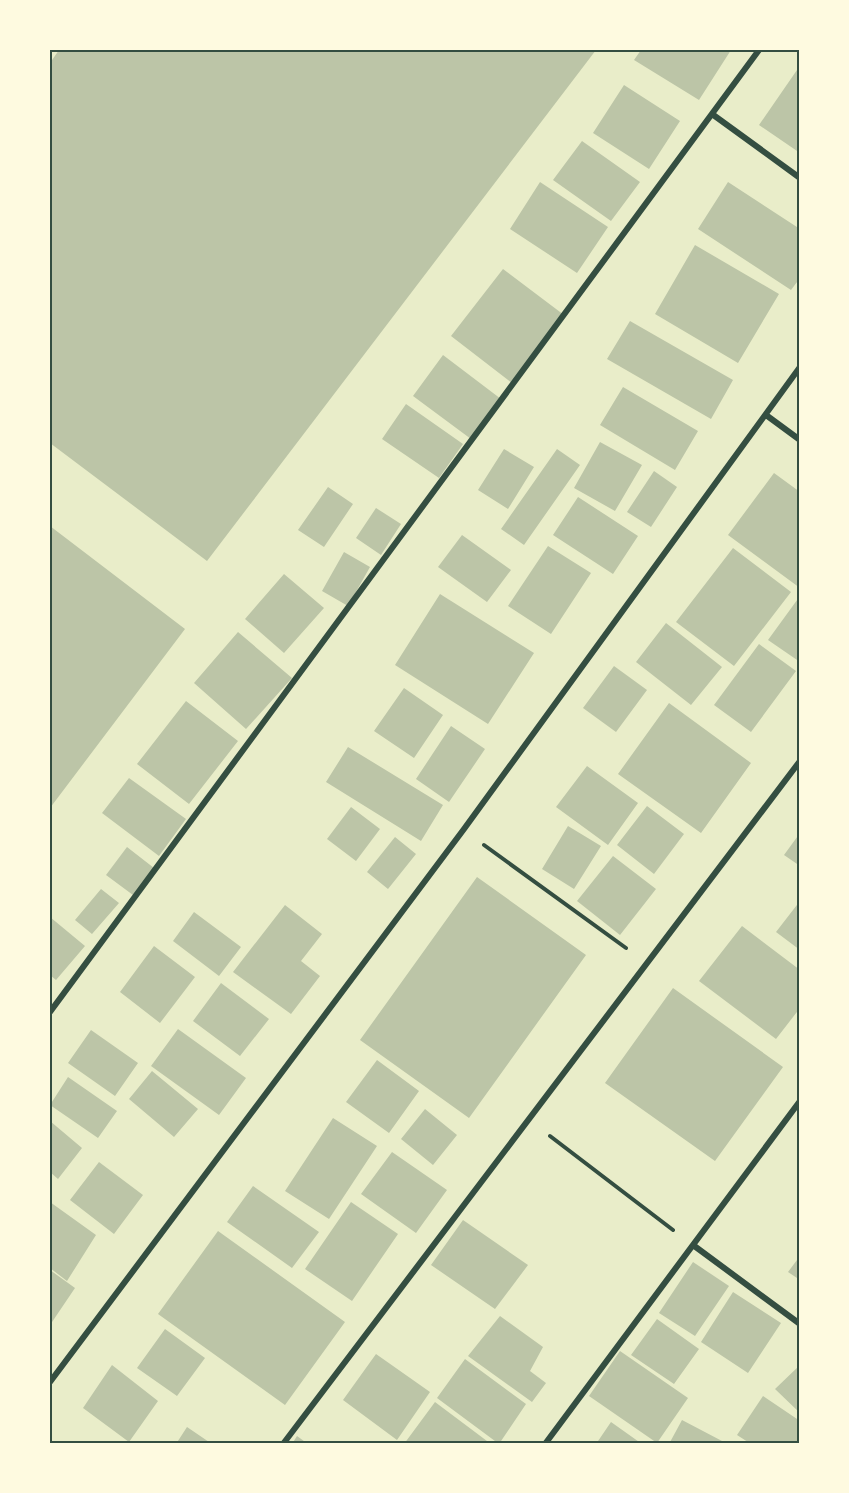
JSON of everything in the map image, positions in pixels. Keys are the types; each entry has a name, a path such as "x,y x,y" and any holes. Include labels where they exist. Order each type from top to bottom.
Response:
{"street":[{"path":"50,1012 759,50"},
{"path":"712,114 800,178"},
{"path":"50,1382 464,829 800,367"},
{"path":"766,415 800,440"},
{"path":"283,1443 800,761"},
{"path":"545,1443 800,1101"},
{"path":"693,1245 800,1324"}],"path":[{"path":"464,829 646,963"},
{"path":"527,1119 693,1245"}],"building":[{"path":"59,50 596,50 207,561 50,443 50,63"},
{"path":"641,50 731,50 699,100 634,60"},
{"path":"797,70 800,72 800,153 759,125"},
{"path":"624,85 680,121 649,169 593,133"},
{"path":"582,141 640,182 611,221 553,180"},
{"path":"540,182 608,227 577,273 510,229"},
{"path":"728,182 800,229 800,278 791,290 698,229"},
{"path":"695,245 779,294 738,363 655,314"},
{"path":"503,269 564,315 512,383 451,336"},
{"path":"630,321 733,380 711,419 607,359"},
{"path":"443,355 501,399 471,439 413,396"},
{"path":"623,387 698,431 675,470 600,425"},
{"path":"406,404 463,444 439,478 382,439"},
{"path":"600,442 642,465 615,511 574,488"},
{"path":"504,449 534,467 508,509 478,490"},
{"path":"557,449 580,465 524,545 501,529"},
{"path":"654,471 677,487 651,527 627,512"},
{"path":"774,473 800,492 800,588 728,535"},
{"path":"328,487 353,504 324,547 298,530"},
{"path":"578,497 638,536 613,574 553,535"},
{"path":"376,508 401,524 381,555 356,538"},
{"path":"50,526 185,629 50,808"},
{"path":"462,535 511,570 487,602 438,567"},
{"path":"548,546 591,573 551,634 508,606"},
{"path":"733,548 791,592 734,666 676,622"},
{"path":"344,552 370,567 348,606 322,591"},
{"path":"284,574 324,608 284,653 245,619"},
{"path":"440,594 534,653 488,724 395,665"},
{"path":"800,596 800,662 768,640"},
{"path":"666,623 722,667 691,705 636,662"},
{"path":"238,632 292,678 246,729 194,683"},
{"path":"759,644 796,671 751,732 714,705"},
{"path":"614,666 647,690 616,732 583,708"},
{"path":"404,688 443,715 414,758 374,731"},
{"path":"186,701 238,741 189,804 137,764"},
{"path":"669,703 751,763 701,833 618,774"},
{"path":"451,726 485,749 449,802 416,779"},
{"path":"348,747 443,805 421,841 326,782"},
{"path":"587,766 638,803 608,845 556,807"},
{"path":"129,778 186,819 159,856 102,813"},
{"path":"647,806 684,834 654,874 617,845"},
{"path":"351,807 380,829 356,861 327,839"},
{"path":"568,826 601,846 574,889 542,869"},
{"path":"800,833 800,866 784,855"},
{"path":"395,837 416,854 388,889 367,872"},
{"path":"127,847 154,868 133,895 106,875"},
{"path":"613,856 656,889 620,935 577,901"},
{"path":"477,877 586,955 469,1118 360,1040"},
{"path":"101,889 119,903 92,934 75,920"},
{"path":"800,901 800,950 776,932"},
{"path":"285,905 322,934 301,961 320,976 291,1014 233,972"},
{"path":"194,912 241,947 219,976 173,941"},
{"path":"50,917 85,946 56,980 50,975"},
{"path":"742,926 800,970 800,1008 776,1039 699,981"},
{"path":"154,946 195,977 160,1023 120,992"},
{"path":"221,983 269,1019 240,1056 193,1021"},
{"path":"673,988 783,1067 715,1161 605,1083"},
{"path":"178,1029 246,1078 219,1115 151,1066"},
{"path":"91,1030 138,1063 115,1096 68,1063"},
{"path":"377,1060 419,1091 389,1133 346,1102"},
{"path":"152,1071 198,1109 174,1137 129,1099"},
{"path":"68,1077 117,1111 98,1138 50,1105"},
{"path":"425,1109 457,1135 433,1165 401,1139"},
{"path":"333,1118 377,1146 329,1219 285,1191"},
{"path":"50,1121 82,1148 58,1179 50,1172"},
{"path":"392,1152 447,1190 416,1233 361,1194"},
{"path":"99,1162 143,1195 114,1234 70,1200"},
{"path":"253,1186 319,1232 292,1268 227,1222"},
{"path":"50,1202 96,1235 67,1281 50,1268"},
{"path":"351,1202 398,1234 352,1301 305,1269"},
{"path":"463,1220 528,1265 495,1309 431,1265"},
{"path":"218,1231 345,1322 285,1405 158,1314"},
{"path":"800,1256 800,1280 788,1272"},
{"path":"693,1262 729,1286 695,1336 659,1313"},
{"path":"50,1270 75,1288 50,1325"},
{"path":"733,1292 781,1323 748,1373 701,1342"},
{"path":"500,1316 543,1347 530,1371 546,1383 532,1402 468,1356"},
{"path":"657,1319 699,1349 674,1384 631,1355"},
{"path":"165,1329 205,1358 177,1396 137,1368"},
{"path":"620,1351 688,1398 657,1443 589,1396"},
{"path":"376,1354 430,1392 397,1440 343,1400"},
{"path":"465,1359 526,1404 499,1444 437,1398"},
{"path":"112,1365 158,1401 129,1442 83,1408"},
{"path":"800,1365 800,1413 775,1389"},
{"path":"763,1396 800,1421 800,1444 751,1444 737,1435"},
{"path":"435,1402 491,1444 404,1444"},
{"path":"682,1420 722,1441 721,1444 669,1444"},
{"path":"611,1422 642,1444 596,1444"},
{"path":"187,1427 212,1444 176,1444"},
{"path":"297,1436 308,1444 292,1444"}]}
